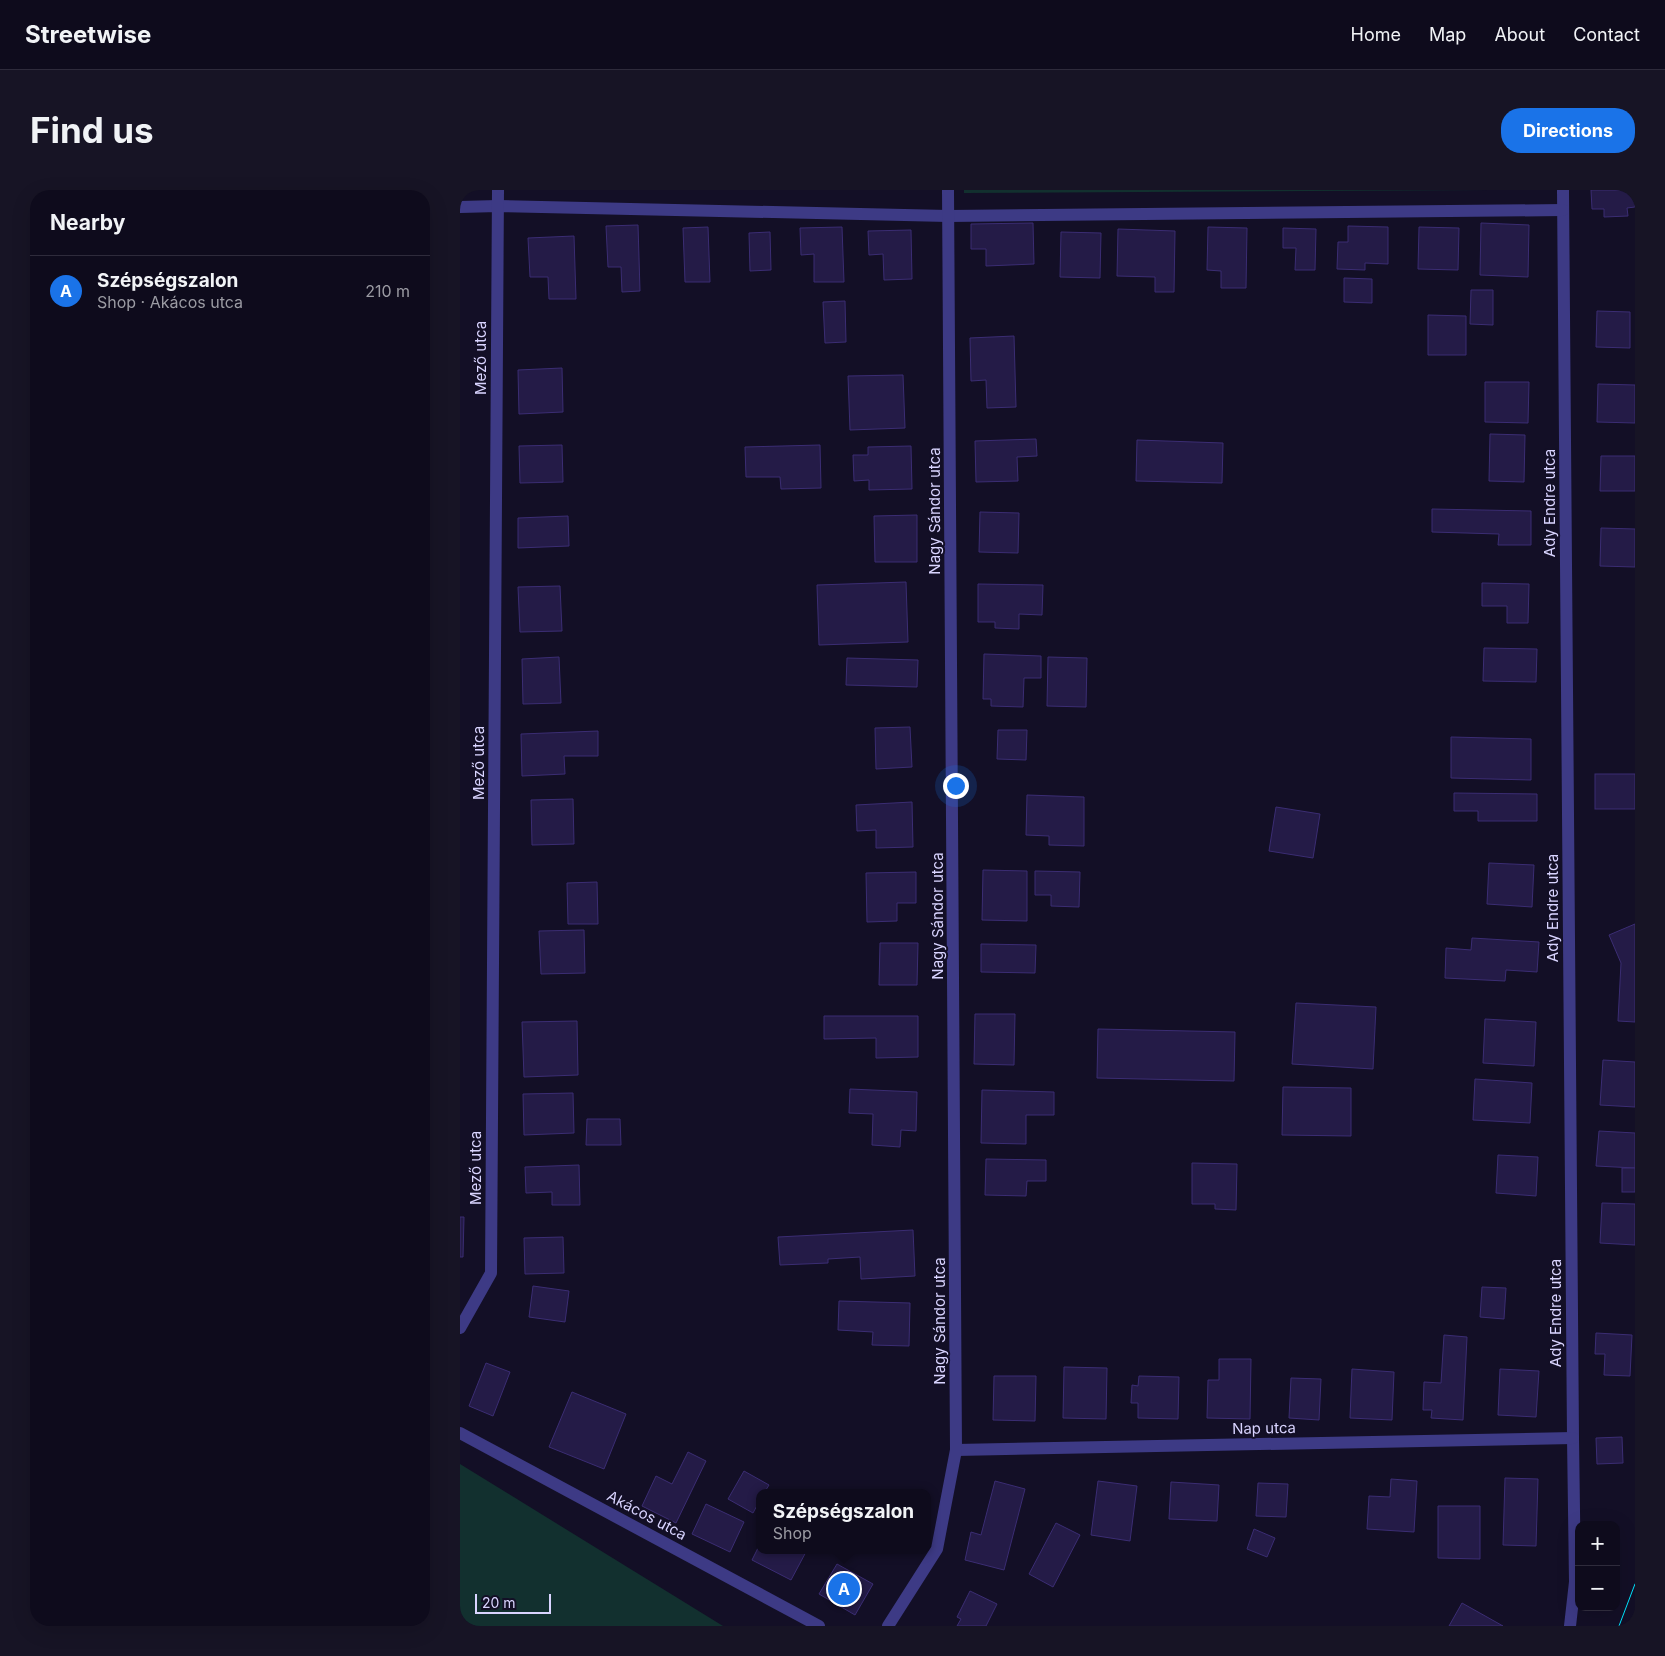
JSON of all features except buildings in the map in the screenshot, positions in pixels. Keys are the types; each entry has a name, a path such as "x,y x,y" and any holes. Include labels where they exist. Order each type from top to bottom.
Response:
{"street":[{"name":"Mező utca","path":"460,1328 490,1273 498,190"},
{"name":"Nagy Sándor utca","path":"888,1626 938,1550 956,1450 948,190"},
{"name":"Ady Endre utca","path":"1563,190 1572,1438 1575,1582 1570,1626"},
{"path":"460,207 498,206 948,216 1563,210"},
{"name":"Akácos utca","path":"460,1433 819,1626"},
{"name":"Nap utca","path":"956,1450 1572,1438"}],"green space":[{"path":"964,190 1488,190 964,193"},
{"path":"460,1464 723,1626 460,1626"}],"tram line":[{"path":"1619,1626 1635,1584"}],"place":[{"name":"Szépségszalon","path":"844,1589"}]}
